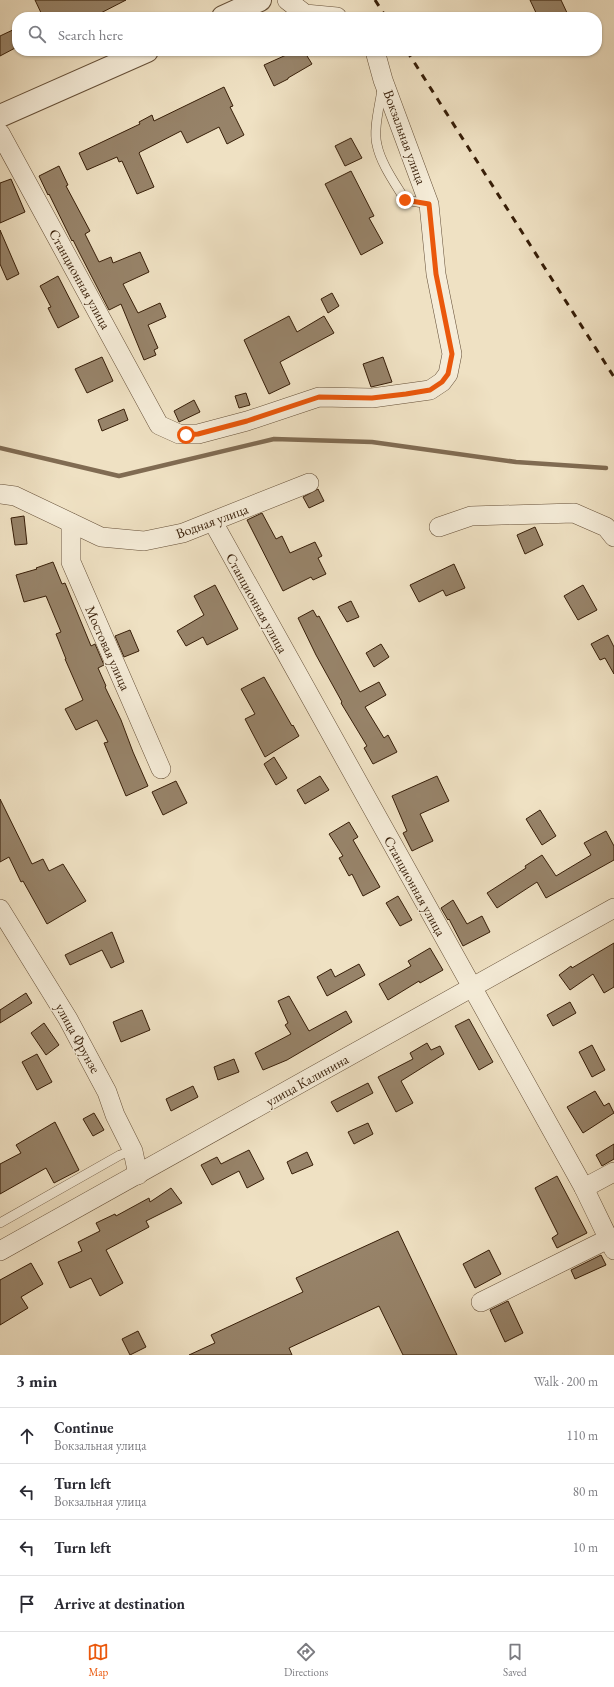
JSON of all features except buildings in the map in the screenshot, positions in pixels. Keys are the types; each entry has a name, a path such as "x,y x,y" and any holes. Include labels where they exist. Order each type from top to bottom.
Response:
{"street":[{"path":"234,12 260,0"},
{"path":"287,0 302,12"},
{"path":"0,116 136,56"},
{"name":"Вокзальная улица","path":"159,425 179,434 198,434 247,421 319,397 372,398 430,390 436,387 448,374 452,354 436,274 429,204 383,80 376,56"},
{"name":"Станционная улица","path":"0,133 159,425"},
{"name":"Водная улица","path":"0,494 15,496 71,524 101,536 144,541 183,533 309,483"},
{"path":"439,527 471,516 574,513 606,527 614,537"},
{"name":"Станционная улица","path":"212,522 584,1188 611,1245"},
{"name":"Мостовая улица","path":"71,524 71,562 161,770"},
{"name":"улица Калинина","path":"0,1251 614,908"},
{"name":"улица Фрунзе","path":"0,909 68,1019 106,1092 115,1115 133,1151 138,1175"},
{"path":"584,1188 614,1172"},
{"path":"481,1302 611,1245"}],"lane":[{"path":"383,80 377,122 376,144 384,163 405,200 429,204"},
{"path":"0,1223 120,1155 133,1151"}],"waterway":[{"path":"0,448 119,476 274,439 372,442 516,462 606,468"}],"railway":[{"path":"375,0 383,12"},
{"path":"410,56 614,377"}],"route":[{"path":"186,435 198,434 247,421 319,397 372,398 406,394 430,390 442,382 448,374 452,362 452,354 436,274 429,204 405,200"}]}
